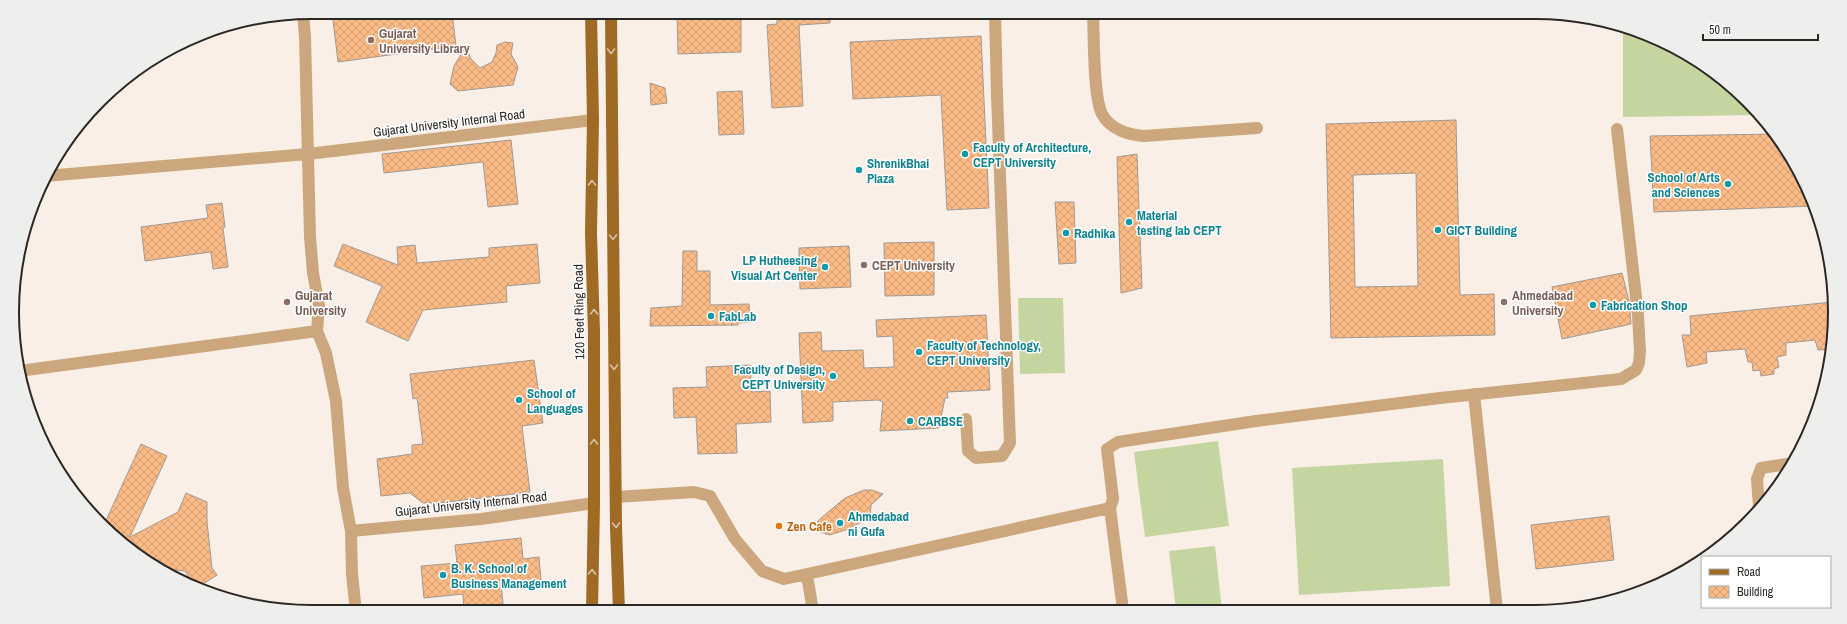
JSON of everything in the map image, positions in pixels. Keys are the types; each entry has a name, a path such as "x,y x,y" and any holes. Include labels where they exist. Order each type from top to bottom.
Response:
{"main road":[{"name":"120 Feet Ring Road","path":"591,19 593,120 591,233 594,332 592,605"},
{"path":"611,19 616,496 620,605"}],"lane":[{"path":"304,19 310,236 313,273 319,304 317,331 326,353 336,401 343,488 351,530 352,574 355,605"},
{"path":"966,419 968,451 976,458 1002,456 1010,443 997,95 996,19"},
{"path":"1093,19 1098,96 1101,113 1107,121 1115,127 1131,135 1144,136 1257,128"},
{"name":"Gujarat University Internal Road","path":"53,175 308,154 593,120"},
{"path":"1122,605 1110,508 1113,499 1108,449 1118,442 1141,437 1256,421 1474,394 1621,379 1636,370 1639,357 1638,315 1617,129"},
{"path":"25,370 317,331"},
{"path":"1474,394 1496,605"},
{"path":"1758,501 1757,479 1761,468 1785,464"},
{"path":"616,496 694,492 710,496 735,539 762,571 784,579 1110,508"},
{"name":"Gujarat University Internal Road","path":"351,530 481,519 594,503"},
{"path":"807,575 812,605"}],"green space":[{"path":"1623,33 1665,49 1698,68 1728,92 1751,115 1623,117"},
{"path":"1018,298 1063,298 1065,373 1020,374"},
{"path":"1218,441 1229,526 1145,537 1134,452"},
{"path":"1443,459 1450,586 1299,595 1292,468"},
{"path":"1215,546 1221,605 1175,605 1169,551"}],"building":[{"name":"Gujarat University Library","path":"333,19 453,19 456,46 338,62"},
{"path":"677,19 741,19 741,52 678,54"},
{"path":"777,19 830,19 830,23 799,25 803,106 772,108 767,25 777,24"},
{"name":"Faculty of Architecture, CEPT University","path":"981,36 989,208 947,210 941,95 853,99 850,42"},
{"path":"505,42 513,43 511,54 518,67 513,85 458,91 450,84 454,66 466,46 471,59 480,68 492,62 496,53 497,45"},
{"path":"650,83 665,88 667,103 651,105"},
{"path":"742,91 744,134 719,135 717,92"},
{"name":"GICT Building","path":"1456,120 1460,295 1494,294 1495,335 1331,338 1326,124","holes":["1416,173 1418,286 1355,287 1353,175"]},
{"name":"School of Arts and Sciences","path":"1767,134 1779,149 1789,166 1798,182 1808,206 1654,212 1650,136"},
{"path":"511,140 518,204 488,207 483,162 384,173 382,154"},
{"name":"Material testing lab CEPT","path":"1137,154 1142,288 1121,293 1117,157"},
{"name":"Radhika","path":"1055,202 1074,202 1076,263 1059,264"},
{"path":"222,203 225,227 223,228 228,267 213,269 211,252 145,261 141,227 208,218 206,205"},
{"path":"934,242 934,295 885,296 884,243"},
{"path":"343,244 398,265 397,247 415,245 417,263 489,257 489,248 537,244 540,283 506,286 507,302 423,310 408,341 366,322 382,286 334,266"},
{"name":"LP Hutheesing Visual Art Center","path":"849,246 851,287 800,289 799,248"},
{"path":"683,251 697,251 697,271 710,271 710,305 749,304 750,322 738,323 738,325 650,326 651,308 682,306"},
{"name":"Fabrication Shop","path":"1622,273 1629,301 1631,324 1562,339 1552,287"},
{"path":"1828,303 1825,349 1818,350 1815,340 1786,343 1786,355 1777,357 1779,367 1774,369 1774,374 1761,376 1760,370 1753,371 1752,362 1748,362 1745,349 1706,352 1707,363 1687,367 1682,335 1691,335 1690,316"},
{"path":"986,315 990,390 947,392 948,398 945,398 939,428 880,431 883,402 878,400 833,402 833,421 803,423 799,333 821,332 822,351 863,350 864,368 894,367 893,336 877,337 876,320"},
{"path":"534,360 543,423 522,426 530,492 440,503 423,503 410,493 381,496 377,459 412,454 412,445 423,444 417,398 413,399 410,374"},
{"path":"750,365 752,392 770,391 771,422 736,424 737,453 698,454 696,417 674,418 673,388 707,387 706,367"},
{"path":"141,444 167,456 130,537 178,512 186,493 207,502 207,522 212,568 217,575 203,584 190,579 185,571 172,570 149,556 106,520"},
{"path":"864,490 872,490 883,494 871,505 870,519 830,535 810,529 845,498"},
{"path":"1609,516 1614,560 1536,569 1531,525"},
{"name":"B. K. School of Business Management","path":"521,538 523,559 539,557 541,580 501,583 503,604 464,605 463,594 424,598 421,566 457,563 455,545"}],"place":[{"name":"Gujarat University Library","path":"371,40"},
{"name":"Faculty of Architecture, CEPT University","path":"965,154"},
{"name":"ShrenikBhai Plaza","path":"859,170"},
{"name":"School of Arts and Sciences","path":"1728,184"},
{"name":"Material testing lab CEPT","path":"1129,222"},
{"name":"GICT Building","path":"1438,230"},
{"name":"Radhika","path":"1066,233"},
{"name":"CEPT University","path":"864,265"},
{"name":"LP Hutheesing Visual Art Center","path":"825,267"},
{"name":"Gujarat University","path":"287,302"},
{"name":"Ahmedabad University","path":"1504,302"},
{"name":"Fabrication Shop","path":"1593,305"},
{"name":"FabLab","path":"711,316"},
{"name":"Faculty of Technology, CEPT University","path":"919,352"},
{"name":"Faculty of Design, CEPT University","path":"833,376"},
{"name":"School of Languages","path":"519,400"},
{"name":"CARBSE","path":"910,421"},
{"name":"Ahmedabad ni Gufa","path":"840,523"},
{"name":"Zen Cafe","path":"779,526"},
{"name":"B. K. School of Business Management","path":"443,575"}]}
